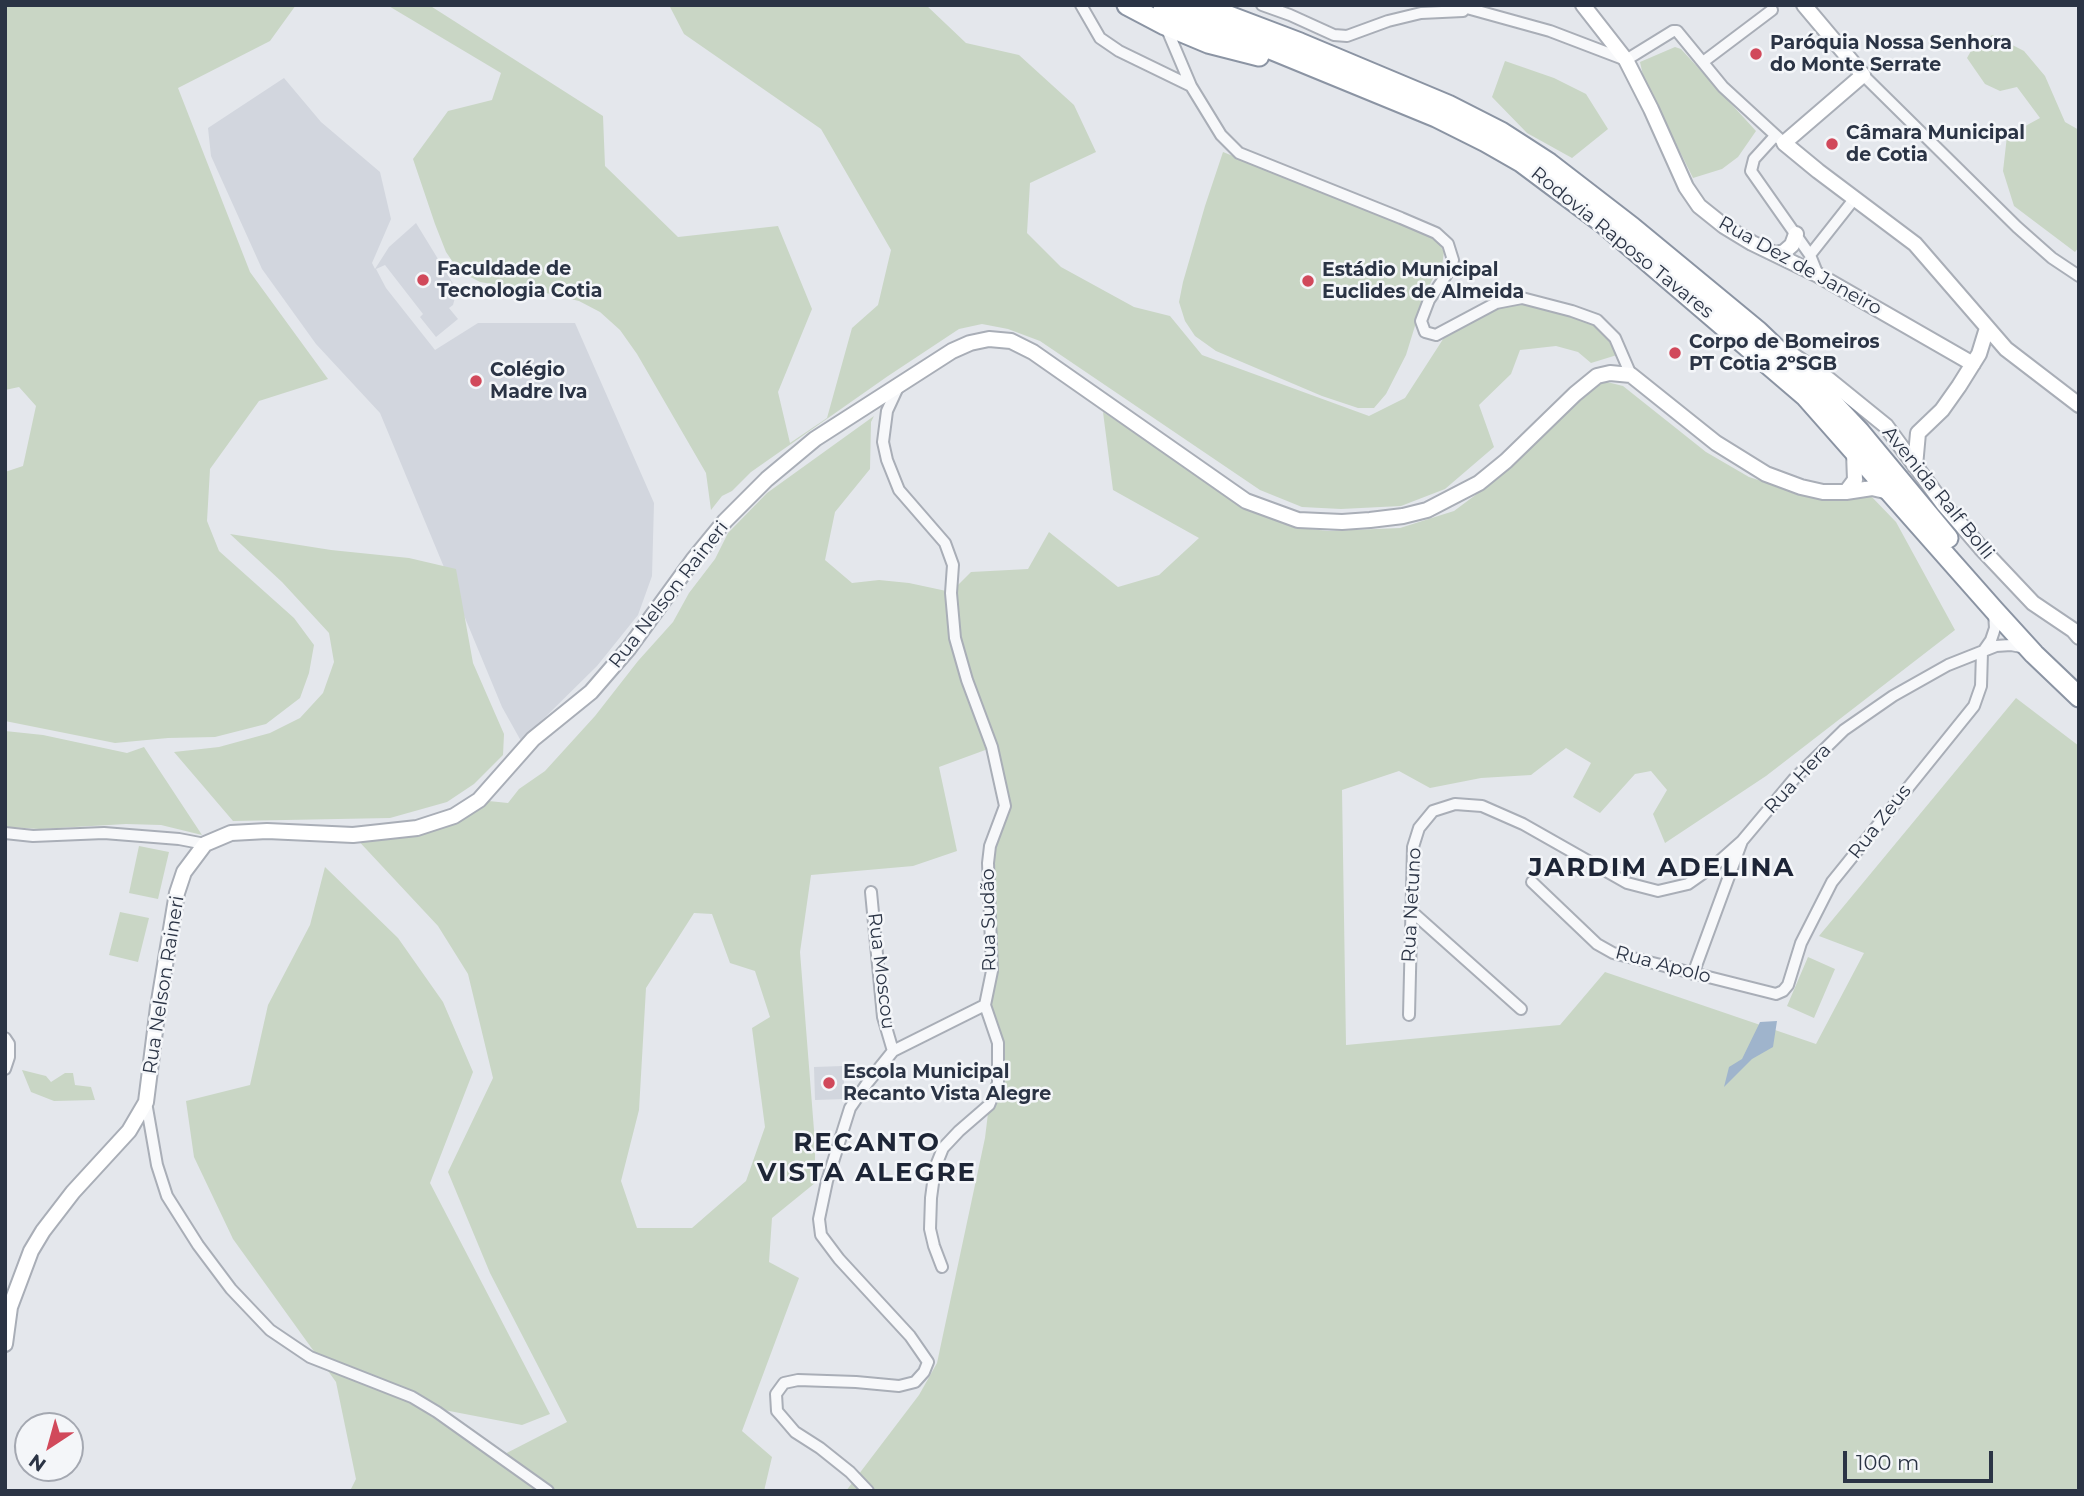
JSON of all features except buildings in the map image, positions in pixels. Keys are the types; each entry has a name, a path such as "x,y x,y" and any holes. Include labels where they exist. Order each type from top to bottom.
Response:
{"highway":[{"path":"1127,5 1165,26 1208,43 1316,68"},
{"name":"Rodovia Raposo Tavares","path":"1163,5 1436,117 1521,162 1604,224 1805,396 1994,610 2079,697"},
{"name":"Rodovia Raposo Tavares","path":"1200,5 1300,43 1448,105 1501,132 1587,191 1758,331 1826,396 1860,432 2006,609 2079,684"},
{"path":"2032,651 2053,683 2079,712"}],"main road":[{"name":"Rua Dez de Janeiro","path":"1583,5 1626,60 1686,187 1699,206 1724,226 1976,359"},
{"path":"1804,5 1863,75 1779,139 1915,244 2006,349 2079,405"},
{"path":"1776,254 1792,246 1796,234"},
{"path":"1893,435 1918,433 1942,410 1976,359 1987,328"},
{"name":"Avenida Ralf Bolli","path":"1758,331 1828,379 1886,426 1981,548 2033,603 2079,637"},
{"name":"Rua Nelson Raineri","path":"5,1344 10,1307 31,1251 73,1192 130,1131 146,1102 158,1007 177,894 184,872 205,844 231,833 267,831 353,835 417,828 454,816 479,800 533,739 591,692 629,648 725,521 767,478 816,439 952,351 989,339 1011,341 1033,352 1246,500 1298,520 1342,522 1403,516 1427,510 1479,483 1506,461 1567,400 1597,376 1610,373 1631,375"},
{"path":"1976,359 2006,349"},
{"path":"1631,375 1716,443 1766,474 1822,492 1872,488 1889,492"},
{"path":"1915,466 1918,433"},
{"path":"1846,492 1855,480 1854,453"}],"street":[{"path":"1081,5 1100,38 1119,51 1191,86"},
{"path":"1262,5 1334,35 1348,36 1388,21 1421,13 1471,10"},
{"path":"1456,5 1550,31 1626,60 1677,31 1723,87 1779,139 1754,159 1751,170 1810,255 1818,275"},
{"path":"1703,62 1772,10"},
{"path":"1165,26 1191,86 1221,135 1239,153 1436,233 1448,244 1453,260 1449,271 1429,300 1421,321 1425,332 1436,335 1496,303 1522,298 1597,320 1615,338 1631,375"},
{"path":"1863,75 2017,228 2052,258 2079,276"},
{"path":"1810,255 1855,198"},
{"name":"Rua Sudão","path":"901,383 887,411 883,442 887,460 899,490 945,543 953,565 951,593 955,638 967,680 992,747 1005,806 990,846 988,863 992,971 985,1005"},
{"path":"1982,652 1991,640 1995,628 1994,610"},
{"name":"Rua Hera","path":"1693,974 1742,841 1794,779 1844,730 1893,696 1948,664 1996,646 2032,651"},
{"name":"Rua Zeus","path":"1776,993 1783,991 1788,985 1801,943 1832,882 1974,706 1981,687 1982,652"},
{"name":"Rua Netuno","path":"1409,1015 1413,847 1419,828 1433,811 1455,804 1482,806 1523,824 1627,883 1658,891 1688,884 1742,841"},
{"path":"5,834 43,836 104,833 179,839 205,844"},
{"name":"Rua Apolo","path":"1532,882 1597,944 1613,953 1776,993"},
{"name":"Rua Moscou","path":"871,892 883,1017 893,1051"},
{"path":"1410,910 1521,1009"},
{"path":"868,1491 850,1472 795,1432 777,1411 776,1394 784,1383 798,1380 899,1386 915,1382 924,1372 928,1362 910,1336 839,1259 821,1235 819,1219 830,1171 850,1108 868,1082 893,1051 985,1005 998,1043 998,1083 989,1105 958,1131 943,1148 935,1168 930,1229 942,1267"},
{"path":"5,1038 9,1044 9,1057 5,1069"},
{"path":"146,1102 157,1165 167,1196 198,1245 231,1289 271,1330 310,1357 412,1397 548,1491"}],"shaded area":[{"name":"Colégio Madre Iva","path":"284,78 321,122 380,172 391,219 372,263 375,269 389,247 416,223 457,290 453,305 449,308 458,319 436,337 420,317 423,314 385,265 376,269 386,288 435,350 478,323 575,323 654,503 652,576 638,615 597,666 521,741 502,707 380,413 316,344 262,269 211,156 208,128"},
{"name":"Escola Municipal Recanto Vista Alegre","path":"843,1066 845,1099 815,1100 814,1067"}],"green space":[{"path":"5,5 296,5 270,41 178,88 250,272 328,379 259,401 210,469 207,521 219,551 294,618 314,645 309,673 300,698 266,724 215,737 115,743 5,721 5,472 23,466 36,406 19,387 5,390"},
{"path":"387,5 429,5 603,116 605,166 678,237 778,226 812,309 778,392 790,443 827,418 852,328 878,305 891,250 821,129 684,34 669,5 926,5 966,43 1019,55 1074,105 1096,152 1030,183 1027,233 1061,267 1134,307 1170,316 1202,355 1369,416 1405,398 1447,333 1496,305 1521,300 1597,322 1615,340 1617,355 1591,363 1578,352 1556,346 1520,350 1511,374 1479,405 1494,447 1445,489 1401,506 1341,509 1302,507 1260,490 1040,341 1008,329 982,324 959,329 888,376 751,472 732,491 722,496 711,510 706,473 637,354 620,330 600,312 579,301 480,282 459,271 446,252 413,159 448,111 492,100 501,73"},
{"path":"1993,35 2024,51 2045,76 2065,122 2079,130 2079,247 2075,252 2014,206 2003,171 2007,136 2040,118 2017,87 2000,91 1985,84 1967,58 1976,42"},
{"path":"1675,47 1681,49 1756,131 1738,157 1722,169 1693,178 1644,80 1640,62"},
{"path":"1505,61 1554,78 1586,94 1608,129 1572,158 1527,133 1492,97"},
{"name":"Estádio Municipal Euclides de Almeida","path":"1223,152 1435,237 1444,252 1442,266 1423,300 1406,355 1386,394 1374,408 1358,408 1322,396 1216,351 1195,336 1185,321 1179,302 1183,282"},
{"path":"1607,382 1623,386 1706,452 1749,477 1780,487 1815,493 1869,494 1896,522 1955,630 1766,776 1665,843 1653,814 1667,790 1651,771 1635,774 1600,813 1573,797 1591,763 1566,748 1531,775 1481,778 1430,788 1399,771 1342,790 1346,1045 1560,1025 1605,972 1816,1044 1864,953 1819,936 2016,698 2079,746 2079,1491 846,1491 919,1395 937,1363 985,1138 989,1105 998,1083 998,1043 985,1005 992,971 988,863 1005,806 988,749 939,767 957,851 913,866 811,875 800,952 815,1143 815,1183 772,1218 769,1262 799,1278 742,1431 772,1457 764,1491 350,1491 356,1479 336,1382 233,1239 194,1157 186,1101 250,1085 268,1005 310,925 325,867 398,938 443,1002 473,1072 430,1183 550,1414 522,1425 413,1404 495,1459 567,1422 490,1273 448,1172 493,1078 468,974 438,926 353,835 417,828 479,800 508,803 519,789 545,771 673,622 689,593 715,559 728,533 767,493 874,416 871,422 870,469 835,512 825,560 852,583 879,580 951,592 971,572 1028,569 1049,532 1118,587 1159,575 1199,538 1113,490 1103,412 1255,510 1292,527 1328,531 1400,528 1454,511 1501,476 1558,410 1594,386","holes":["694,913 712,914 730,963 755,971 770,1017 752,1028 765,1127 746,1181 692,1228 637,1228 621,1181 639,1110 646,988"]},
{"path":"230,534 331,550 409,558 456,569 473,663 504,734 503,755 474,784 447,802 390,818 233,821 174,752 219,747 270,733 300,718 323,693 334,662 329,633 282,582"},
{"path":"5,731 43,735 127,753 144,747 202,835 161,825 126,824 40,829 5,826"},
{"path":"139,846 169,852 158,899 129,893"},
{"path":"120,912 149,918 138,962 109,955"},
{"path":"1808,957 1835,969 1814,1018 1787,1006"},
{"path":"22,1070 46,1076 51,1082 65,1073 73,1073 75,1085 91,1087 95,1100 54,1101 31,1092"}],"water":[{"path":"1777,1021 1773,1047 1752,1059 1724,1087 1729,1067 1742,1059 1760,1022"}],"place":[{"name":"Paróquia Nossa Senhora do Monte Serrate","path":"1756,54"},
{"name":"Câmara Municipal de Cotia","path":"1832,144"},
{"name":"Faculdade de Tecnologia Cotia","path":"423,280"},
{"name":"Estádio Municipal Euclides de Almeida","path":"1308,281"},
{"name":"Corpo de Bomeiros PT Cotia 2ºSGB","path":"1675,353"},
{"name":"Colégio Madre Iva","path":"476,381"},
{"name":"Escola Municipal Recanto Vista Alegre","path":"829,1083"}],"district":[{"name":"JARDIM ADELINA","path":"1662,868"},
{"name":"RECANTO VISTA ALEGRE","path":"867,1158"}]}
